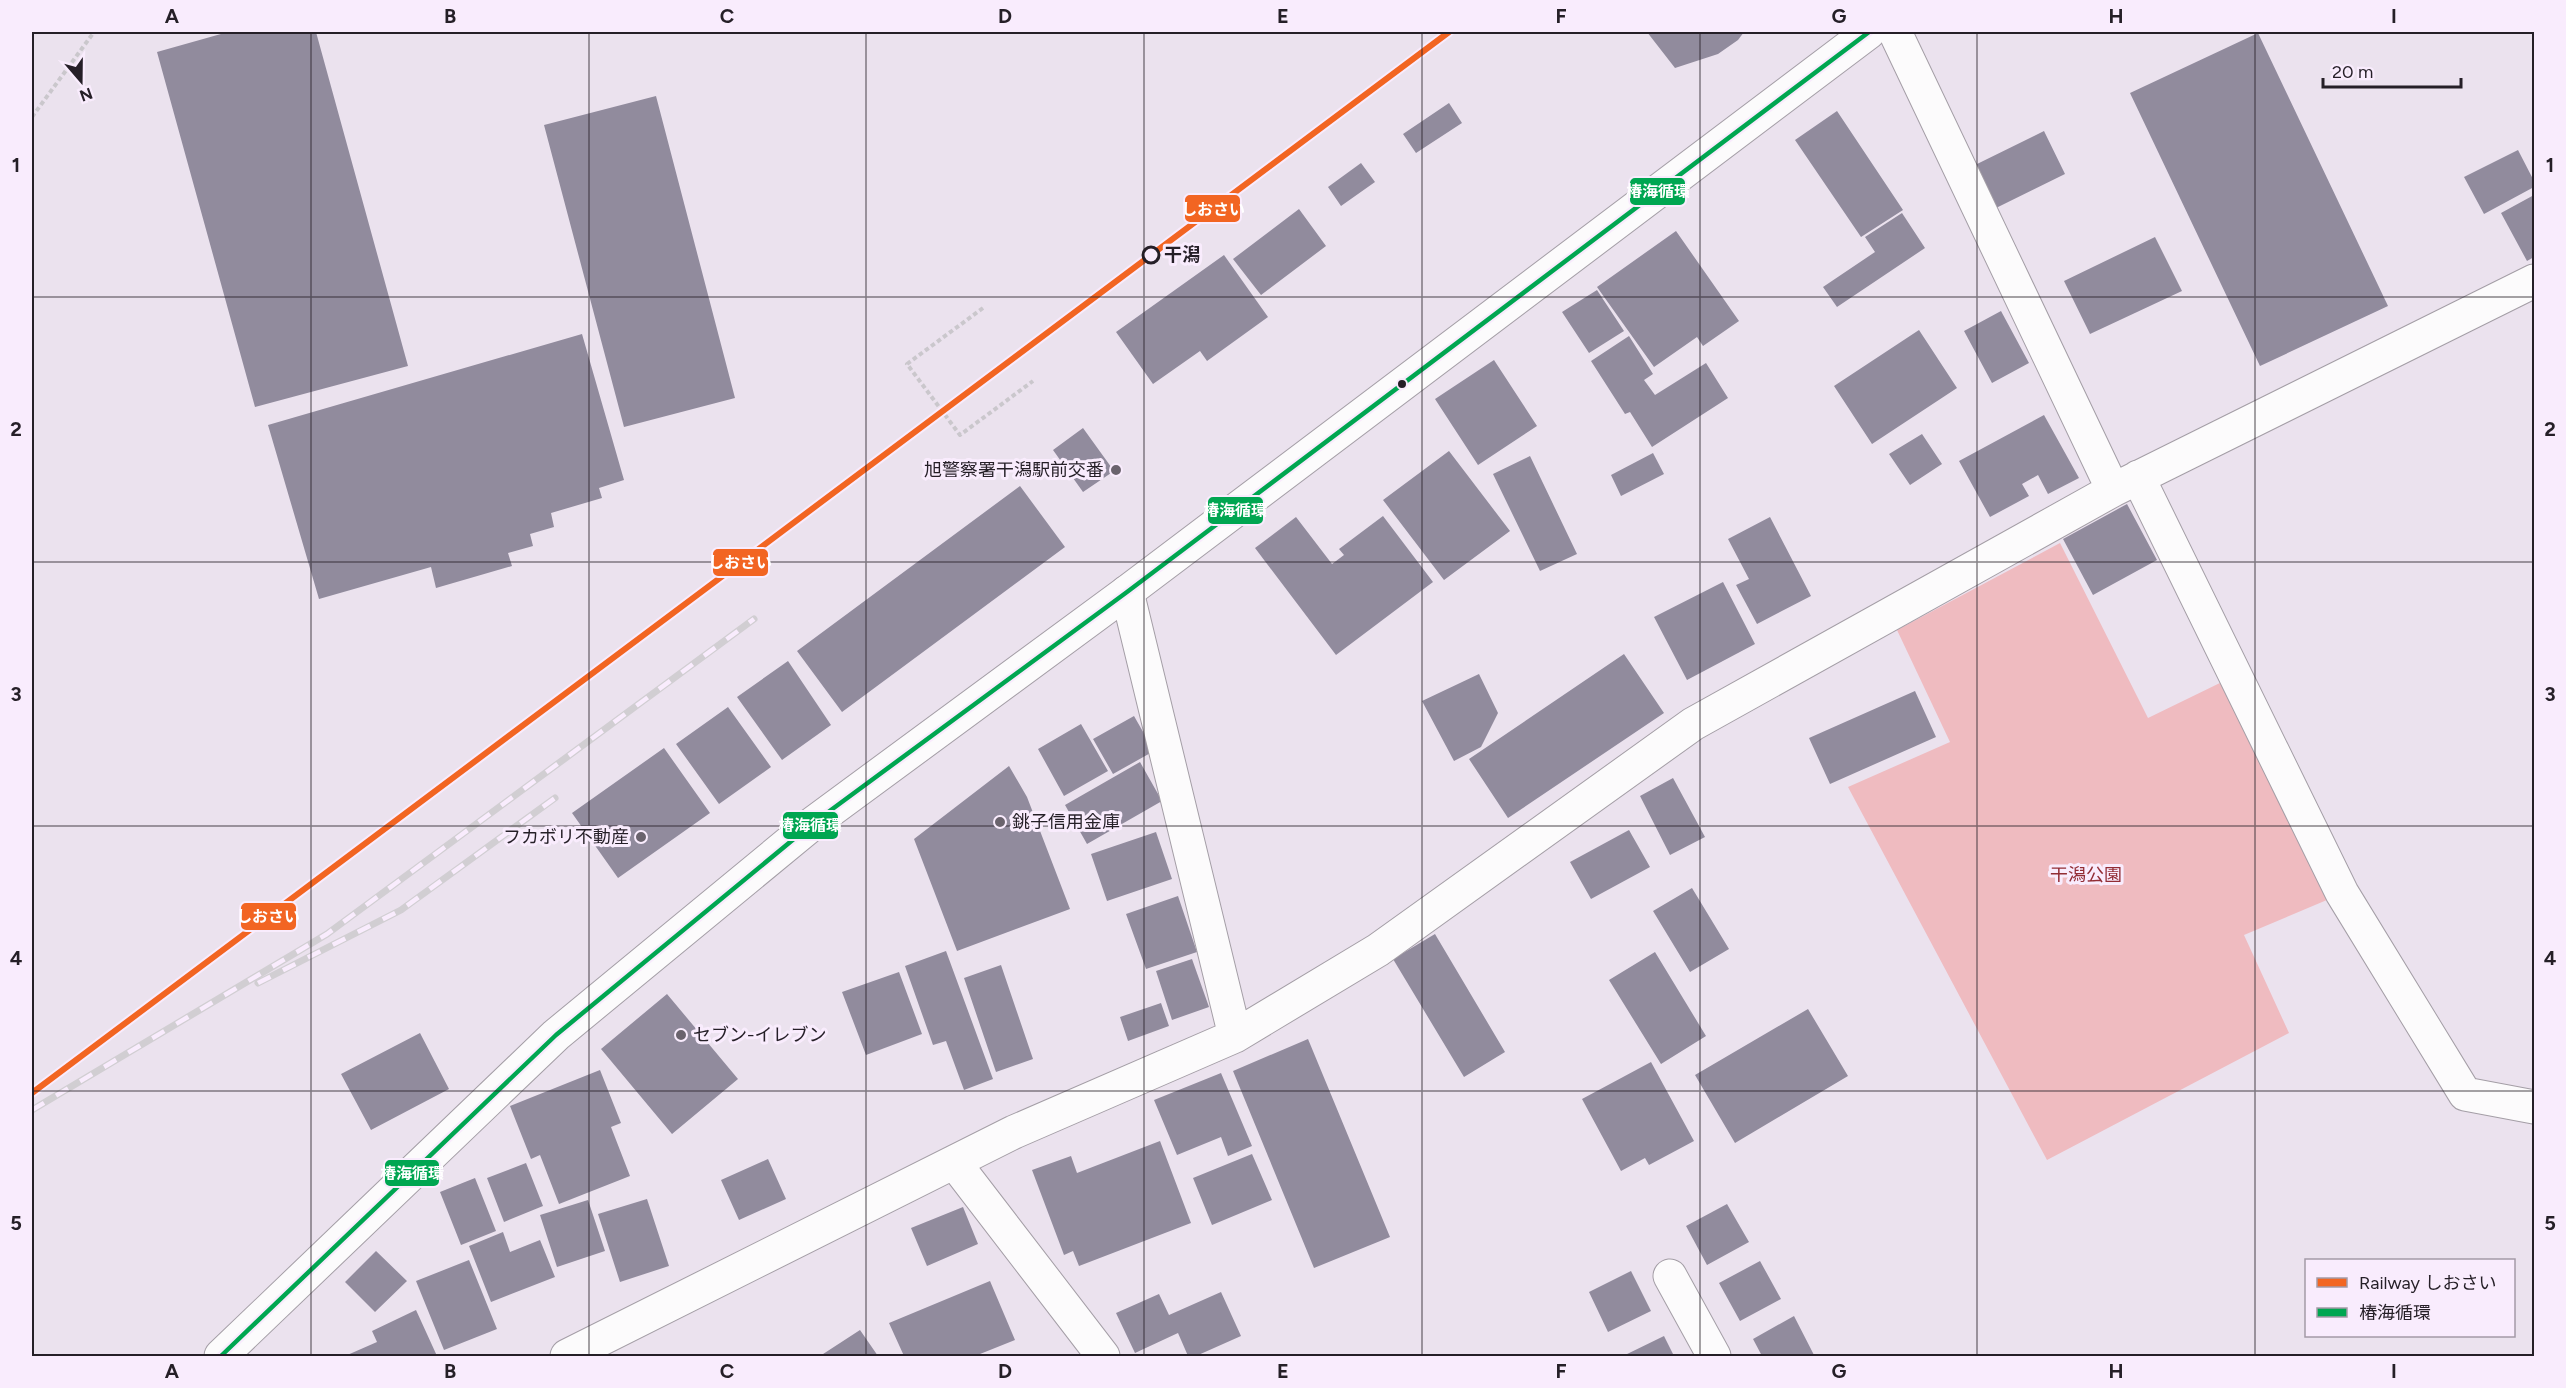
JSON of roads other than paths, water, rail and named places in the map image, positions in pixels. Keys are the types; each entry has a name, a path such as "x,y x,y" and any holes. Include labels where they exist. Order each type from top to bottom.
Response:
{"main road":[{"path":"221,1356 556,1035 812,824 1127,592 1869,32"},
{"path":"1895,32 2126,483 2342,893 2465,1094 2535,1107"},
{"path":"567,1356 1014,1132 1235,1036 1378,950 1693,724 2126,483 2535,281"},
{"path":"1127,592 1235,1036"},
{"path":"954,1162 1102,1356"},
{"path":"1670,1276 1714,1356"}],"railway":[{"path":"32,1110 327,934 754,619"},
{"path":"258,983 401,910 555,798"}],"rail line":[{"name":"しおさい","path":"32,1093 1449,32"}],"place":[{"name":"干潟","path":"1151,255"},
{"name":"旭警察署干潟駅前交番","path":"1116,470"},
{"name":"銚子信用金庫","path":"1000,822"},
{"name":"フカボリ不動産","path":"641,837"},
{"name":"セブン-イレブン","path":"681,1035"}],"park label":[{"name":"干潟公園","path":"2086,875"}]}
